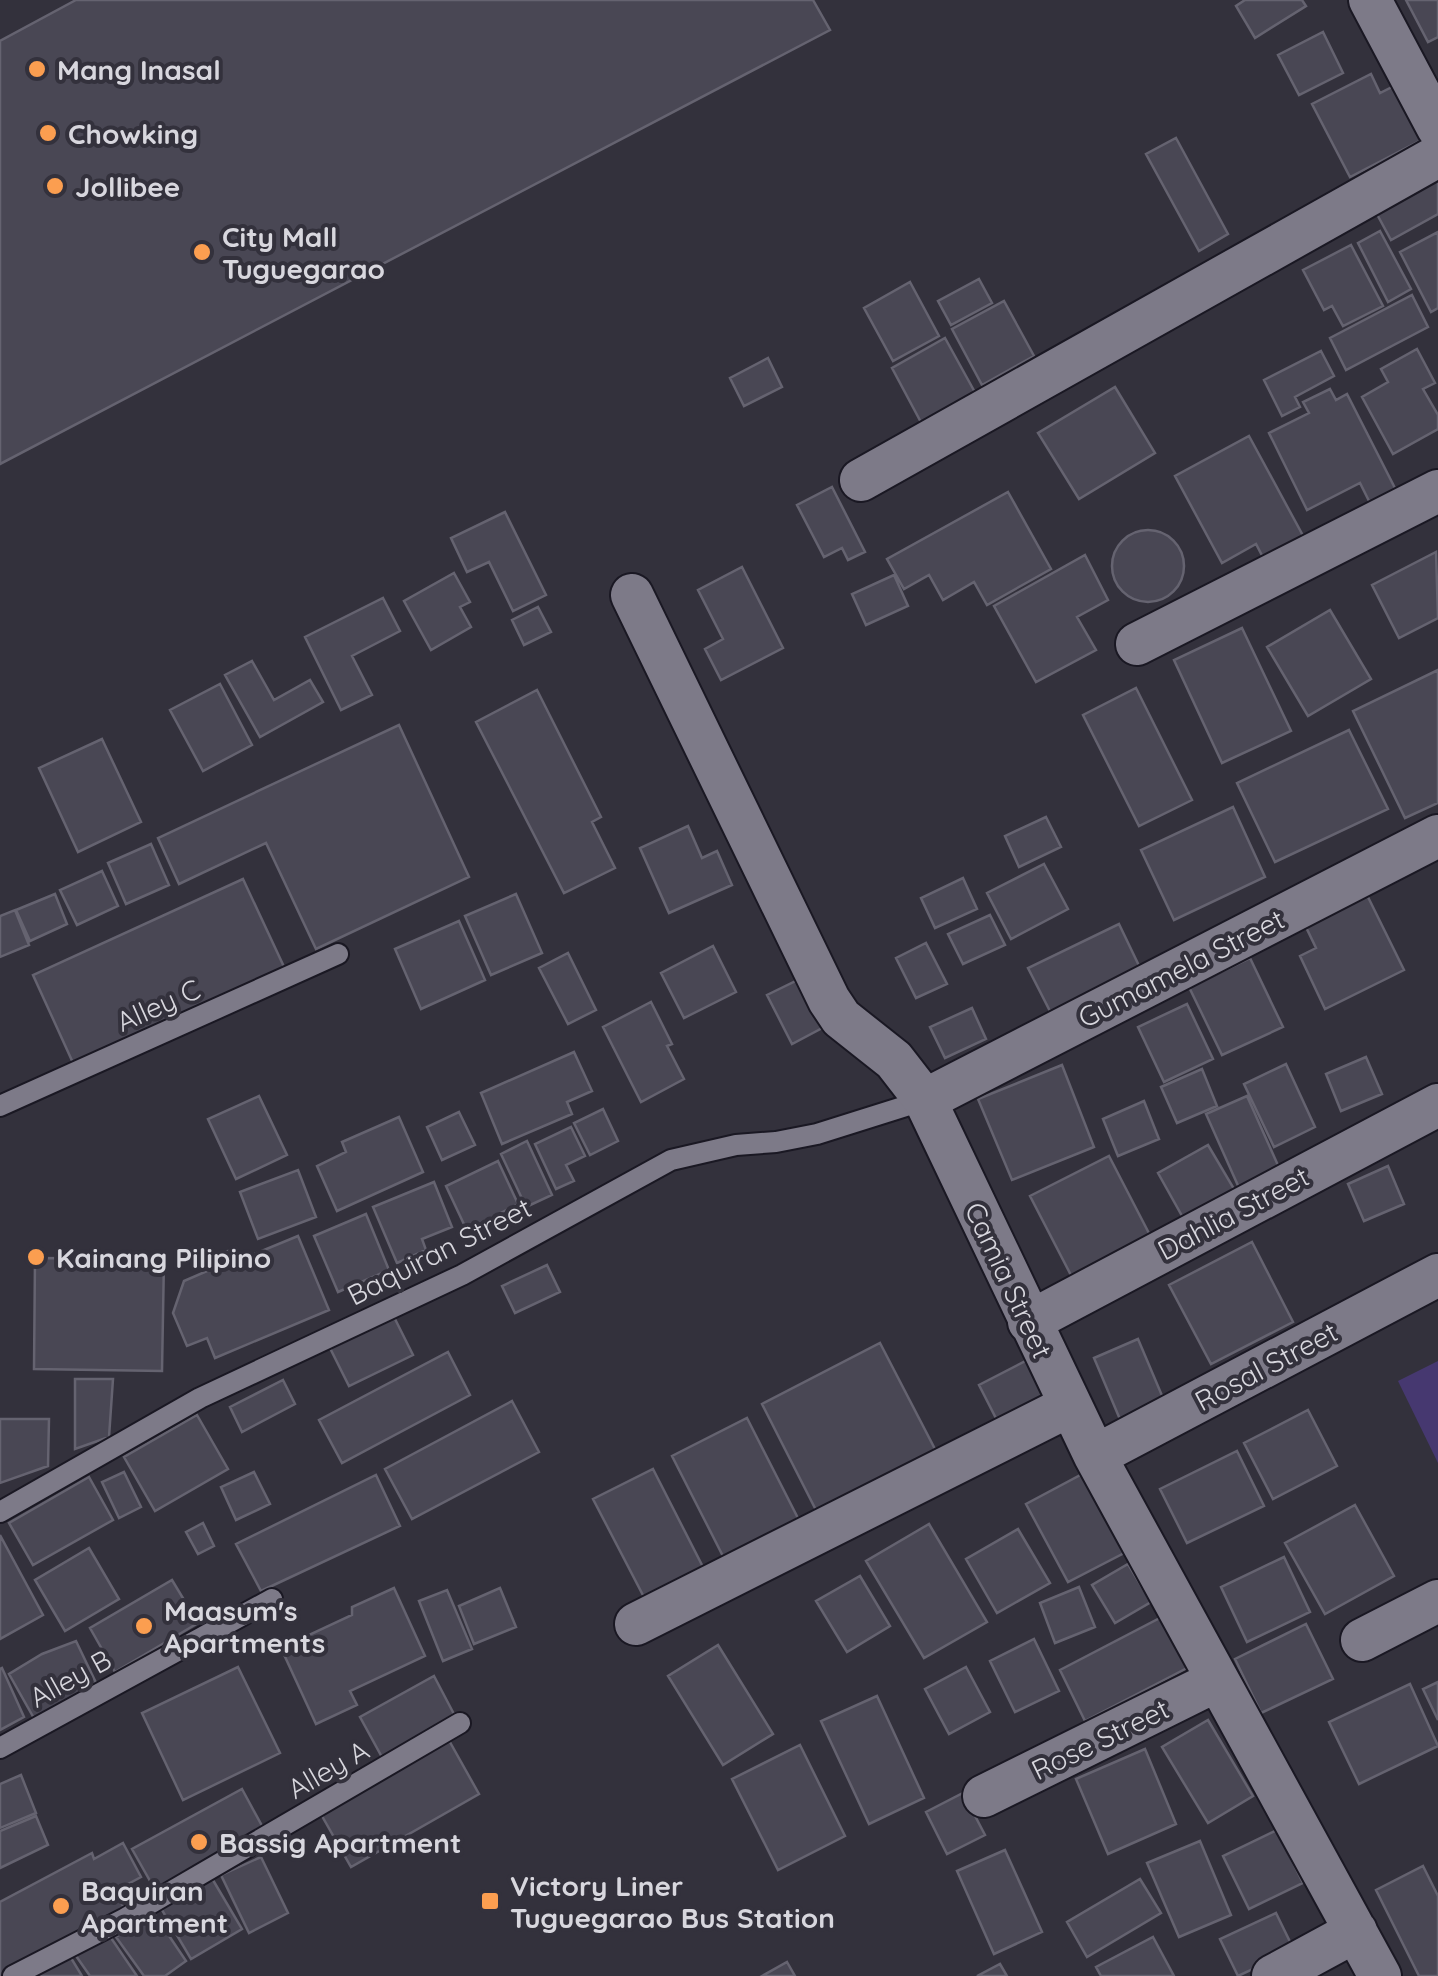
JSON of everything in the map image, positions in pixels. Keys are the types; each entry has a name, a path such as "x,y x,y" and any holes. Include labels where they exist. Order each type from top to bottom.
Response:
{"street":[{"path":"1370,0 1438,128"},
{"path":"861,480 1438,156"},
{"path":"1137,644 1438,491"},
{"name":"Camia Street","path":"632,595 829,1000 842,1018 894,1060 924,1100 1094,1456 1380,1976"},
{"name":"Gumamela Street","path":"924,1100 1438,836"},
{"name":"Dahlia Street","path":"1029,1322 1438,1104"},
{"name":"Rosal Street","path":"1094,1456 1438,1275"},
{"path":"636,1624 1069,1406"},
{"path":"1362,1640 1438,1601"},
{"name":"Rose Street","path":"984,1796 1216,1681"},
{"path":"1273,1976 1356,1932"}],"lane":[{"name":"Alley C","path":"0,1106 338,954"},
{"name":"Baquiran Street","path":"0,1512 200,1398 462,1274 671,1160 736,1145 817,1134 924,1100"},
{"name":"Alley B","path":"0,1748 272,1600"},
{"name":"Alley A","path":"13,1976 124,1919 460,1723"}],"shaded area":[{"path":"1438,1361 1438,1463 1398,1381"}],"building":[{"name":"City Mall Tuguegarao","path":"76,0 813,0 830,30 0,464 0,41"},
{"path":"1245,0 1302,0 1306,6 1255,38 1236,6"},
{"path":"1406,0 1438,0 1438,37 1428,42"},
{"path":"1323,32 1343,73 1299,95 1278,55"},
{"path":"1371,74 1380,93 1408,79 1435,133 1350,177 1312,104"},
{"path":"1176,138 1228,234 1199,251 1146,154"},
{"path":"1438,169 1438,214 1391,240 1372,205"},
{"path":"1380,231 1411,289 1388,302 1358,243"},
{"path":"1438,232 1438,308 1431,312 1400,252"},
{"path":"1351,245 1383,306 1343,326 1332,306 1324,310 1303,270"},
{"path":"979,279 992,303 951,325 938,301"},
{"path":"910,282 939,336 893,361 864,308"},
{"path":"1412,295 1428,327 1346,370 1330,338"},
{"path":"1004,301 1034,356 982,385 952,329"},
{"path":"945,338 977,396 923,426 892,368"},
{"path":"1417,349 1435,383 1423,389 1438,415 1438,429 1393,454 1362,397 1388,382 1381,369"},
{"path":"1321,351 1334,376 1295,397 1300,407 1282,416 1264,380"},
{"path":"768,358 782,387 744,406 730,378"},
{"path":"1115,387 1155,453 1079,499 1038,433"},
{"path":"1330,389 1336,400 1347,394 1400,498 1374,511 1360,483 1307,510 1269,433 1309,413 1303,402"},
{"path":"1249,436 1307,543 1267,565 1256,544 1222,563 1175,476"},
{"path":"832,487 865,552 848,560 842,548 824,557 797,505"},
{"path":"1008,492 1051,569 987,605 974,582 943,600 929,575 904,589 887,559"},
{"path":"505,512 546,595 513,611 489,562 467,572 451,538"},
{"path":"1148,530 1173,541 1184,566 1173,591 1148,602 1123,591 1112,566 1123,541"},
{"path":"1436,552 1438,618 1399,638 1372,585"},
{"path":"1085,555 1108,600 1077,617 1096,650 1036,682 994,606"},
{"path":"742,567 783,648 721,680 705,649 723,639 698,590"},
{"path":"454,573 470,602 460,607 471,627 431,650 404,601"},
{"path":"894,575 908,606 866,625 852,594"},
{"path":"383,598 400,631 352,656 372,695 341,710 305,637"},
{"path":"538,607 551,632 524,645 512,620"},
{"path":"1330,610 1371,679 1308,716 1267,647"},
{"path":"1242,628 1291,731 1222,763 1174,660"},
{"path":"252,661 274,700 310,680 323,702 260,737 225,675"},
{"path":"1438,670 1438,803 1405,818 1353,711"},
{"path":"220,684 252,745 203,771 170,710"},
{"path":"1136,688 1192,800 1139,826 1083,715"},
{"path":"537,690 601,817 592,822 615,868 564,893 476,722"},
{"path":"399,725 469,877 316,949 266,843 179,884 158,838"},
{"path":"1349,730 1388,809 1275,862 1237,783"},
{"path":"102,739 141,822 78,852 39,768"},
{"path":"1233,807 1265,877 1174,920 1141,850"},
{"path":"1046,817 1061,847 1019,867 1005,836"},
{"path":"688,826 702,858 717,851 732,885 669,913 640,848"},
{"path":"151,844 169,885 126,904 108,863"},
{"path":"1044,864 1068,909 1011,939 987,893"},
{"path":"102,871 118,906 77,925 60,890"},
{"path":"963,878 977,909 935,928 921,898"},
{"path":"243,879 285,969 74,1065 33,975"},
{"path":"55,894 67,924 30,941 16,910"},
{"path":"516,894 542,953 491,975 465,916"},
{"path":"1367,895 1404,970 1325,1009 1300,956 1316,948 1305,925"},
{"path":"15,910 29,945 0,957 0,916"},
{"path":"990,915 1005,945 963,964 948,934"},
{"path":"459,921 485,980 421,1009 395,949"},
{"path":"1119,924 1142,972 1052,1015 1028,968"},
{"path":"926,943 947,984 916,998 896,958"},
{"path":"713,946 736,992 684,1018 661,973"},
{"path":"568,953 596,1010 568,1024 539,968"},
{"path":"1250,958 1283,1027 1222,1055 1189,987"},
{"path":"802,978 826,1026 792,1044 767,995"},
{"path":"651,1002 684,1079 641,1102 603,1027"},
{"path":"1187,1004 1213,1059 1164,1082 1138,1027"},
{"path":"972,1008 986,1039 945,1058 930,1027"},
{"path":"574,1052 592,1091 567,1102 572,1114 502,1144 481,1093"},
{"path":"1366,1057 1382,1094 1341,1111 1326,1074"},
{"path":"1286,1064 1315,1127 1274,1147 1244,1084"},
{"path":"1062,1065 1094,1147 1012,1180 978,1099"},
{"path":"1202,1069 1217,1106 1177,1123 1161,1087"},
{"path":"259,1096 287,1155 236,1179 208,1119"},
{"path":"1247,1096 1281,1172 1240,1190 1206,1114"},
{"path":"1144,1101 1159,1139 1118,1156 1103,1119"},
{"path":"603,1109 618,1141 590,1155 574,1123"},
{"path":"459,1112 475,1145 442,1160 427,1127"},
{"path":"399,1117 423,1172 337,1211 317,1166 346,1152 342,1142"},
{"path":"571,1127 585,1156 566,1165 574,1181 556,1189 535,1144"},
{"path":"527,1141 552,1195 526,1207 501,1154"},
{"path":"1208,1145 1237,1194 1186,1223 1158,1173"},
{"path":"1109,1156 1154,1243 1075,1283 1030,1196"},
{"path":"498,1161 518,1204 495,1216 498,1223 470,1237 446,1186"},
{"path":"1388,1166 1404,1204 1364,1221 1348,1184"},
{"path":"298,1170 316,1217 258,1239 240,1192"},
{"path":"434,1182 452,1227 422,1239 426,1250 397,1263 373,1207"},
{"path":"366,1214 389,1270 338,1292 314,1236"},
{"path":"298,1236 329,1310 215,1358 207,1338 187,1346 173,1313 184,1281 207,1271 203,1262 235,1248 240,1260"},
{"path":"1252,1242 1293,1322 1211,1364 1169,1285"},
{"path":"35,1258 164,1259 162,1371 34,1369"},
{"path":"547,1265 560,1292 515,1313 502,1286"},
{"path":"393,1315 413,1355 349,1386 329,1346"},
{"path":"1138,1339 1166,1405 1122,1424 1094,1358"},
{"path":"880,1343 937,1453 818,1514 762,1404"},
{"path":"448,1352 470,1395 342,1463 319,1420"},
{"path":"1037,1355 1060,1400 1002,1430 979,1385"},
{"path":"75,1379 113,1379 109,1437 75,1449"},
{"path":"283,1380 295,1404 242,1432 230,1407"},
{"path":"512,1401 539,1452 412,1519 385,1469"},
{"path":"1308,1410 1337,1466 1273,1499 1244,1443"},
{"path":"197,1415 228,1469 155,1511 124,1457"},
{"path":"747,1418 803,1528 728,1566 672,1456"},
{"path":"0,1419 49,1419 48,1466 0,1483"},
{"path":"1237,1451 1264,1506 1187,1543 1160,1489"},
{"path":"653,1469 704,1569 645,1599 593,1499"},
{"path":"1088,1471 1130,1550 1068,1582 1026,1504"},
{"path":"124,1472 141,1507 119,1518 102,1482"},
{"path":"254,1472 270,1504 236,1520 221,1487"},
{"path":"376,1475 400,1526 261,1591 236,1544"},
{"path":"89,1477 113,1520 33,1565 9,1523"},
{"path":"1355,1505 1394,1576 1325,1614 1285,1543"},
{"path":"203,1523 214,1546 198,1554 186,1532"},
{"path":"929,1524 987,1622 924,1658 866,1561"},
{"path":"1018,1529 1050,1583 997,1613 966,1559"},
{"path":"0,1535 43,1615 0,1639"},
{"path":"89,1548 119,1599 65,1631 35,1580"},
{"path":"1284,1557 1310,1612 1247,1642 1221,1587"},
{"path":"1128,1564 1151,1602 1115,1623 1092,1585"},
{"path":"860,1576 890,1626 847,1652 816,1601"},
{"name":"Maasum's Apartments","path":"172,1580 198,1623 115,1672 90,1628"},
{"path":"1079,1587 1095,1627 1055,1643 1040,1603"},
{"path":"394,1588 425,1656 350,1691 357,1705 316,1724 281,1648 352,1615 352,1607"},
{"path":"500,1588 516,1627 474,1644 459,1606"},
{"path":"447,1590 472,1649 443,1661 419,1601"},
{"path":"1160,1618 1187,1668 1085,1721 1060,1670"},
{"path":"1306,1624 1333,1679 1261,1713 1235,1659"},
{"path":"1034,1639 1059,1691 1015,1712 990,1661"},
{"path":"76,1641 98,1687 35,1720 9,1674 42,1654"},
{"path":"718,1645 773,1734 723,1765 668,1676"},
{"path":"238,1667 280,1753 183,1800 142,1713"},
{"path":"966,1667 990,1712 949,1734 925,1689"},
{"path":"0,1669 24,1717 0,1730"},
{"path":"434,1676 456,1718 383,1759 360,1717"},
{"path":"1438,1682 1438,1720 1423,1689"},
{"path":"1410,1684 1438,1746 1359,1784 1329,1722"},
{"path":"877,1696 924,1798 869,1824 821,1721"},
{"path":"1208,1720 1253,1796 1208,1823 1162,1747"},
{"path":"446,1735 479,1794 351,1867 318,1809"},
{"path":"800,1745 845,1836 778,1870 732,1779"},
{"path":"1145,1749 1176,1824 1108,1854 1076,1779"},
{"path":"21,1775 36,1813 0,1828 0,1784"},
{"name":"Bassig Apartment","path":"242,1789 267,1835 158,1895 132,1849"},
{"path":"963,1793 985,1835 947,1854 926,1812"},
{"path":"36,1816 48,1845 0,1868 0,1831"},
{"path":"1277,1830 1303,1883 1249,1909 1223,1856"},
{"path":"1200,1841 1231,1915 1179,1937 1147,1863"},
{"name":"Baquiran Apartment","path":"123,1843 141,1877 115,1891 125,1910 0,1976 0,1902 92,1853 94,1859"},
{"path":"1005,1850 1042,1932 994,1954 957,1871"},
{"path":"261,1857 288,1913 249,1933 221,1875"},
{"path":"1423,1866 1438,1896 1438,1976 1419,1976 1376,1890"},
{"path":"210,1875 242,1929 191,1959 159,1905"},
{"path":"1140,1879 1161,1913 1087,1957 1067,1922"},
{"path":"153,1912 186,1961 165,1976 144,1976 116,1937"},
{"path":"1276,1913 1294,1950 1238,1976 1220,1939"},
{"path":"107,1932 137,1976 90,1976 74,1953"},
{"path":"1153,1937 1174,1976 1101,1976 1096,1967"},
{"path":"68,1953 82,1976 30,1976"},
{"path":"787,1962 795,1976 762,1976"},
{"path":"1000,1964 1007,1976 977,1976"}],"place":[{"name":"Mang Inasal","path":"37,69"},
{"name":"Chowking","path":"48,133"},
{"name":"Jollibee","path":"55,186"},
{"name":"City Mall Tuguegarao","path":"202,252"},
{"name":"Kainang Pilipino","path":"36,1257"},
{"name":"Maasum's Apartments","path":"144,1626"},
{"name":"Bassig Apartment","path":"199,1842"},
{"name":"Victory Liner Tuguegarao Bus Station","path":"490,1901"},
{"name":"Baquiran Apartment","path":"61,1906"}]}
